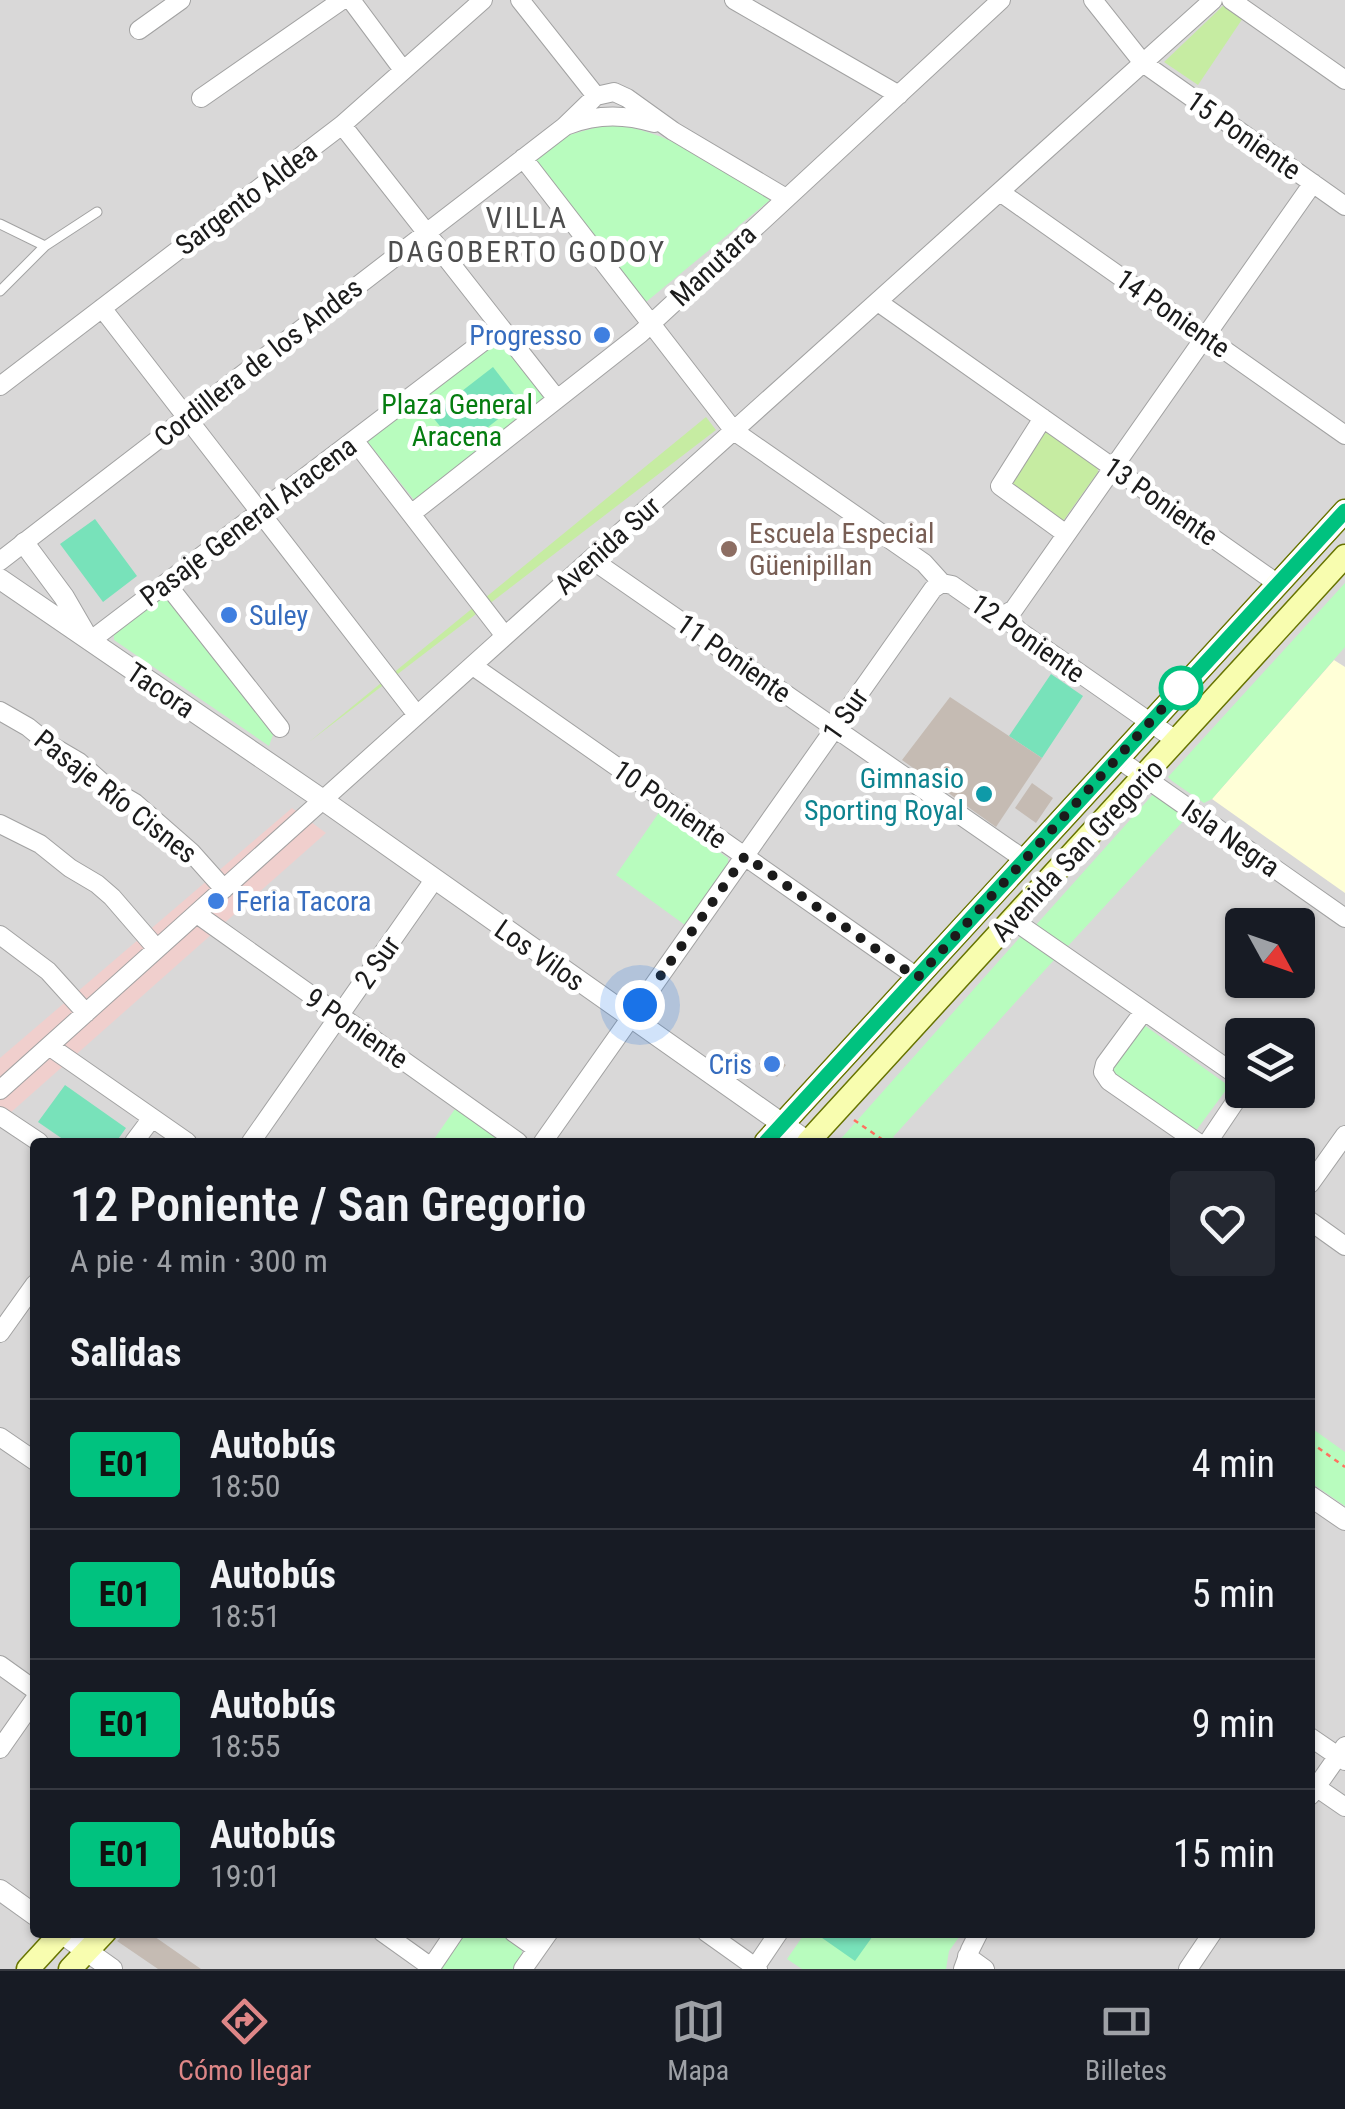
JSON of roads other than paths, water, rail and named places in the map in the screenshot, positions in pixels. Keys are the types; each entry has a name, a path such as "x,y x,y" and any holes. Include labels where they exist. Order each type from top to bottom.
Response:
{"main road":[{"name":"Avenida San Gregorio","path":"770,1138 1345,511"},
{"name":"Avenida San Gregorio","path":"812,1138 1345,556"},
{"path":"28,1969 56,1938"},
{"path":"70,1969 100,1938"}],"street":[{"path":"139,30 181,0"},
{"path":"200,98 342,0"},
{"path":"351,0 402,70"},
{"name":"Sargento Aldea","path":"0,386 342,125 483,0"},
{"path":"520,0 596,96 606,92 621,94 673,131 786,198"},
{"path":"734,0 899,94"},
{"name":"Manutara","path":"411,514 651,323 1002,0"},
{"name":"15 Poniente","path":"1094,0 1143,63 1345,206"},
{"name":"Avenida Sur","path":"4,1078 49,1046 224,890 1213,0"},
{"path":"1231,0 1345,80"},
{"name":"Cordillera de los Andes","path":"0,562 564,127 596,96"},
{"name":"Cordillera de los Andes","path":"564,127 605,116 632,117 673,131"},
{"path":"342,125 557,400"},
{"name":"12 Poniente","path":"523,158 734,431 924,562 942,583 1004,616 1019,631 1177,741"},
{"path":"1004,616 1012,611 1312,183"},
{"name":"14 Poniente","path":"1000,192 1345,435"},
{"name":"13 Poniente","path":"878,302 1278,584"},
{"path":"102,308 418,715"},
{"name":"Pasaje General Aracena","path":"90,641 501,328"},
{"path":"1044,418 1000,486 1066,534"},
{"path":"354,440 505,636"},
{"path":"24,543 64,597 90,641"},
{"name":"11 Poniente","path":"591,559 1025,860"},
{"name":"Tacora","path":"0,579 322,800"},
{"path":"166,583 280,728"},
{"name":"1 Sur","path":"546,1138 933,589 942,583"},
{"name":"10 Poniente","path":"472,666 917,978"},
{"name":"Pasaje Río Cisnes","path":"0,712 28,727 135,804 191,852 224,890"},
{"name":"Isla Negra","path":"1118,758 1345,918"},
{"name":"Los Vilos","path":"322,800 802,1138"},
{"path":"0,824 40,844 97,884 157,949"},
{"name":"2 Sur","path":"254,1138 434,880"},
{"name":"9 Poniente","path":"197,914 512,1138"},
{"path":"1014,920 1225,1067"},
{"path":"0,935 48,971 86,1013"},
{"path":"1144,1011 1103,1072 1109,1081 1192,1138"},
{"path":"49,1046 181,1138"},
{"path":"1211,1138 1233,1108"},
{"path":"0,1116 33,1138"},
{"path":"137,1138 152,1118"},
{"path":"1315,1177 1345,1134"},
{"path":"1315,1225 1345,1246"},
{"path":"0,1333 30,1291"},
{"path":"0,1437 30,1458"},
{"path":"1315,1499 1345,1520"},
{"path":"0,1665 30,1686"},
{"path":"0,1749 30,1706"},
{"path":"1315,1740 1343,1755 1315,1789"},
{"path":"1315,1792 1345,1808"},
{"path":"0,1890 30,1911"},
{"path":"68,1938 112,1969"},
{"path":"390,1938 430,1968 451,1938"},
{"path":"521,1938 537,1950"},
{"path":"523,1969 545,1938"},
{"path":"714,1938 756,1968 776,1938"},
{"path":"976,1938 965,1963 985,1969"},
{"path":"1188,1969 1210,1938"}],"lane":[{"path":"0,292 45,246 97,212"},
{"path":"0,224 45,246"}],"place":[{"name":"Progresso","path":"602,335"},
{"name":"Escuela Especial Güenipillan","path":"729,549"},
{"name":"Suley","path":"229,615"},
{"name":"Gimnasio Sporting Royal","path":"984,794"},
{"name":"Feria Tacora","path":"216,901"},
{"name":"Cris","path":"772,1064"}],"district":[{"name":"VILLA DAGOBERTO GODOY","path":"527,235"}],"park label":[{"name":"Plaza General Aracena","path":"457,420"}]}
